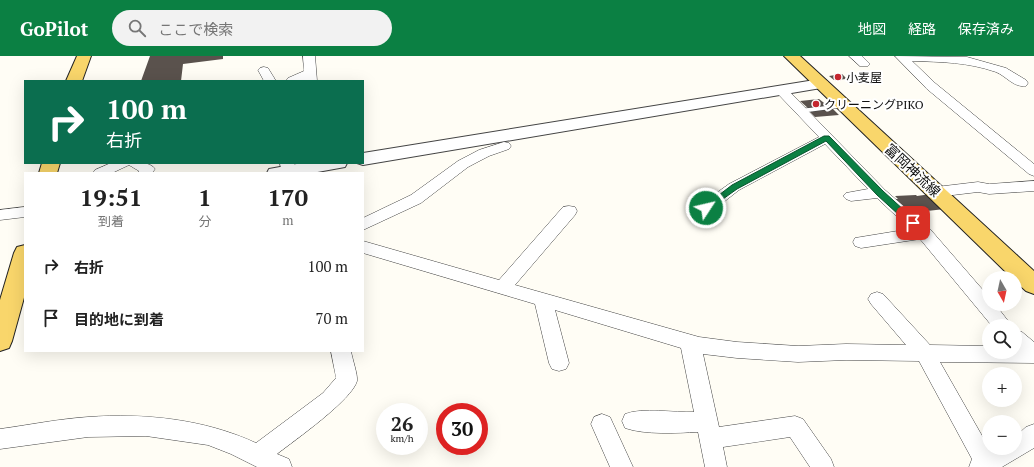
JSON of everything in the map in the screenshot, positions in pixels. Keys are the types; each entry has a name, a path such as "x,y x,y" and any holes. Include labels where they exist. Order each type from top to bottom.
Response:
{"main road":[{"path":"74,80 84,56"},
{"name":"富岡神流線","path":"791,56 1034,285"},
{"path":"0,341 24,257"}],"street":[{"path":"297,80 311,77 309,56"},
{"path":"855,56 864,64"},
{"path":"901,56 967,60 1002,70 1022,83"},
{"path":"901,56 931,86 1034,171"},
{"path":"264,70 269,80"},
{"path":"364,159 821,84"},
{"path":"782,91 880,193 924,233 997,319"},
{"path":"706,208 734,187 827,138"},
{"path":"364,225 416,199 463,164 484,153 504,146"},
{"path":"102,172 121,164"},
{"path":"137,164 148,170 146,172"},
{"path":"285,170 330,164"},
{"path":"936,192 978,187 989,189 1034,186"},
{"path":"851,196 880,193"},
{"path":"502,288 569,211"},
{"path":"0,215 24,212"},
{"path":"861,242 924,233"},
{"path":"364,247 689,342 737,350 798,354 846,352 1034,355"},
{"path":"877,299 925,353 983,465 1023,444 1034,434"},
{"path":"543,300 559,363"},
{"path":"689,342 694,356 716,467"},
{"path":"1022,344 1034,350"},
{"path":"258,456 330,400 347,380 341,352"},
{"path":"633,421 680,423 708,430 795,426 823,467"},
{"path":"602,424 622,467"},
{"path":"0,439 88,427 146,426 208,435 238,446 281,467"}],"lane":[{"path":"800,111 844,106"}],"building":[{"path":"150,56 223,56 223,59 183,64 181,80 141,80"},
{"path":"842,74 847,79 834,80 829,76"},
{"path":"819,99 828,106 809,109 800,101"},
{"path":"832,108 839,115 815,117 810,112 813,112 811,110"},
{"path":"931,194 945,209 909,213 895,199 898,199 895,196 917,196"}],"place":[{"name":"小麦屋","path":"838,77"},
{"name":"クリーニングPIKO","path":"816,104"}],"route":[{"path":"706,208 734,187 827,138 880,193 913,223"}]}
